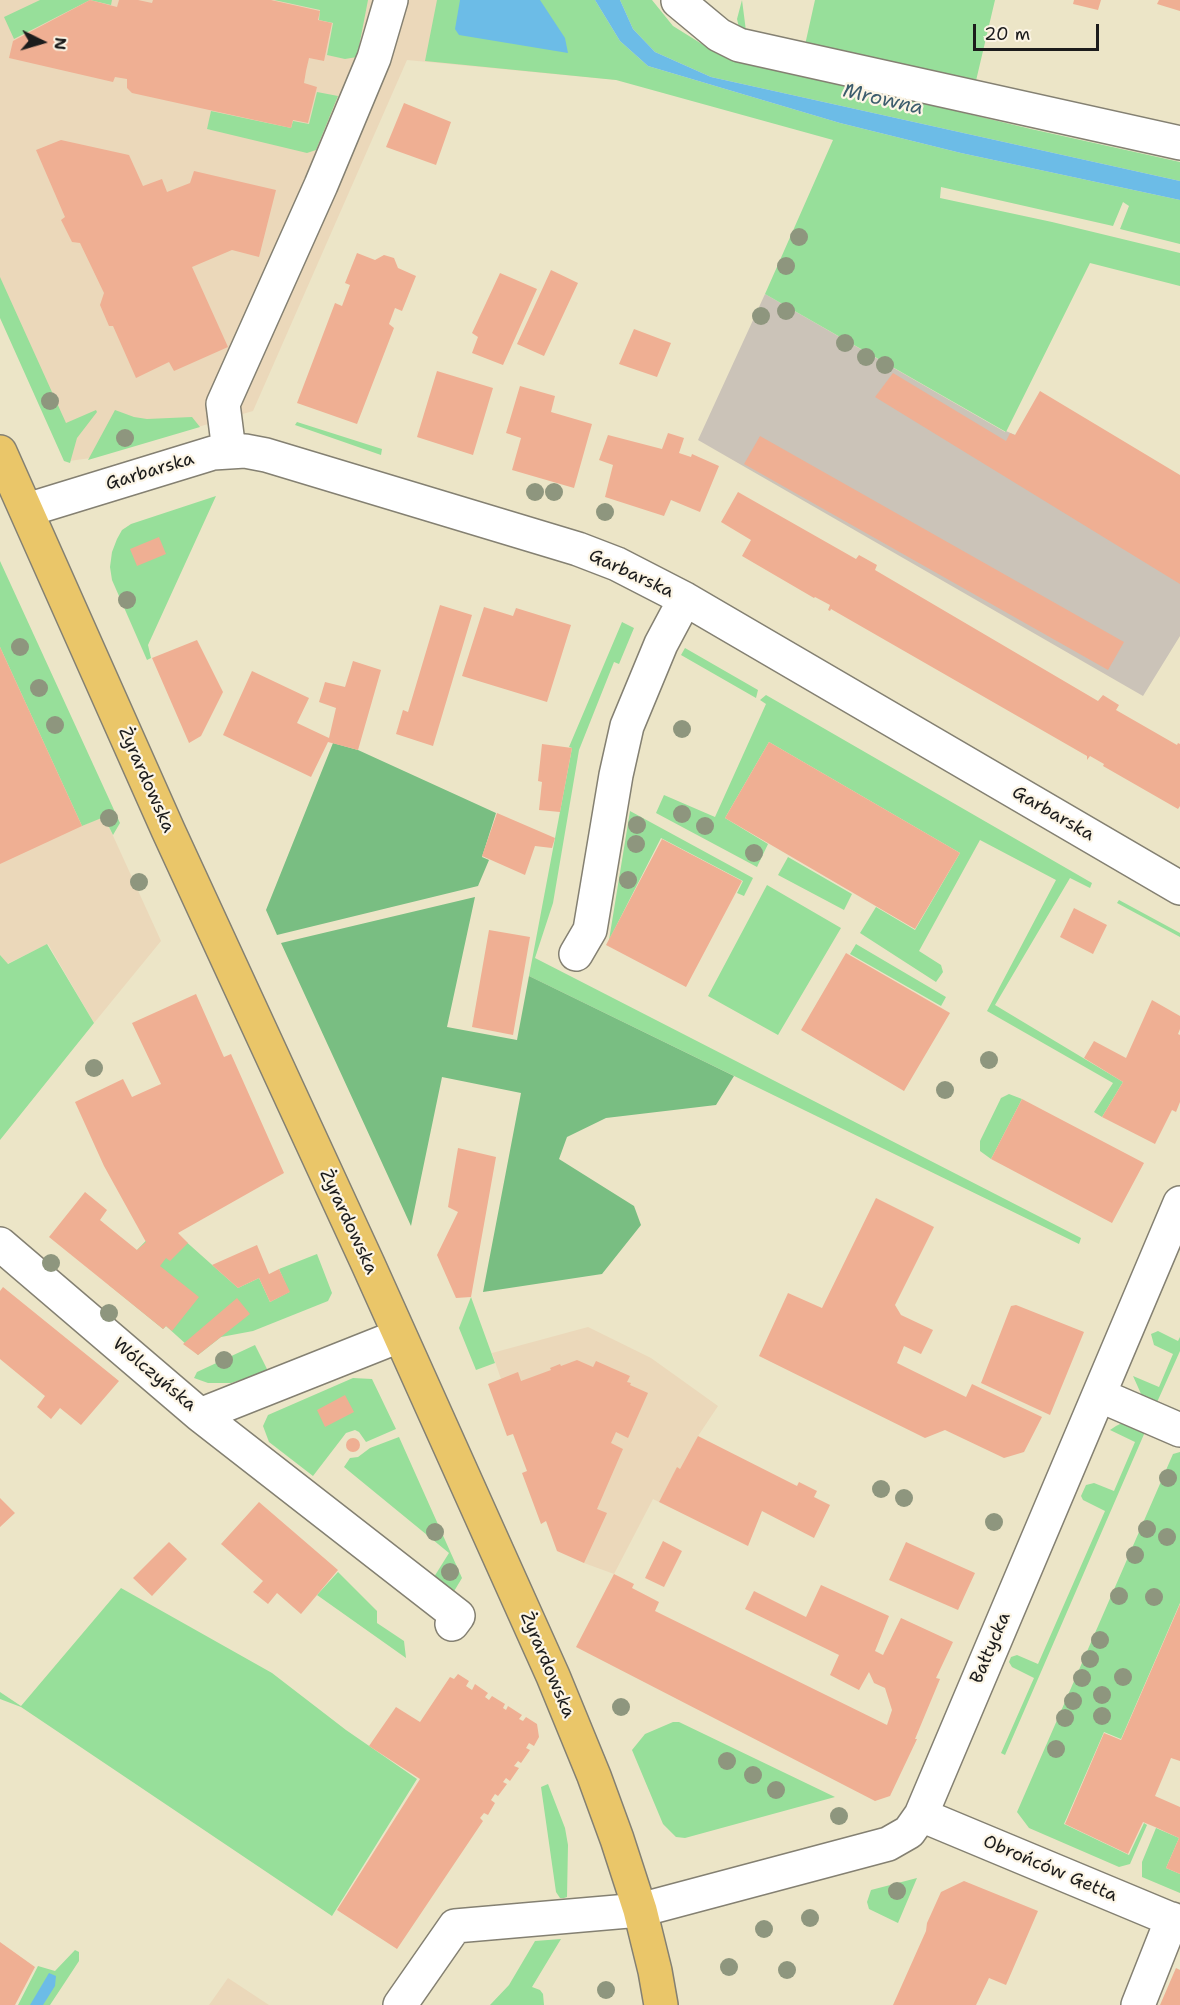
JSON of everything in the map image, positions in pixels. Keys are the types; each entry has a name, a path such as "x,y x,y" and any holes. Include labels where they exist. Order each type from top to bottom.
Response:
{"main road":[{"name":"Żyrardowska","path":"0,452 168,830 558,1687 594,1776 640,1910 661,2005"}],"street":[{"path":"229,451 223,404 321,185 374,58 392,0"},
{"path":"678,1 719,35 738,45 1180,143"},
{"name":"Garbarska","path":"27,510 191,459 229,451 266,455 578,549 617,564 685,599 1180,888"},
{"path":"576,954 590,930 616,776 627,726 661,644 685,599"},
{"name":"Bałtycka","path":"400,2005 455,1926 640,1910 888,1844 909,1832 921,1815 1180,1203"},
{"name":"Wólczyńska","path":"0,1244 200,1415 399,1336"},
{"path":"1099,1395 1180,1430"},
{"path":"200,1415 458,1616 452,1624"},
{"name":"Obrońców Getta","path":"921,1815 1176,1921"},
{"path":"1138,2005 1176,1921"}],"shaded area":[{"path":"0,0 569,0 616,80 407,60 253,411 91,458 69,461 0,316"},
{"path":"765,294 1005,432 1015,435 1180,533 1180,636 1143,696 698,440"},
{"path":"0,647 82,826 104,816 161,941 94,1023 48,944 7,964 0,956"},
{"path":"588,1327 651,1358 718,1406 680,1469 677,1468 659,1502 653,1499 614,1574 584,1563 501,1379 492,1353"},
{"path":"228,1978 269,2005 209,2005"}],"green space":[{"path":"40,0 90,0 14,39 4,17"},
{"path":"90,0 112,0 111,5"},
{"path":"274,0 368,0 357,57 345,59 327,55 333,23 319,20 320,10"},
{"path":"437,0 595,0 620,41 648,66 840,123 961,153 1180,200 1180,244 1120,229 1129,206 1123,202 1113,226 941,187 940,198 1180,253 1180,286 1090,263 1006,432 765,294 833,140 616,80 425,61"},
{"path":"620,0 652,0 673,26 718,54 1180,162 1180,181 711,77 655,52 633,29"},
{"path":"742,0 746,31 805,45 815,0 995,0 975,85 1025,97 1028,91 1031,98 1027,102 751,40 740,32 737,19"},
{"path":"317,92 338,96 316,150 307,153 207,129 211,111 291,128 293,121 309,124"},
{"path":"0,277 66,423 96,410 97,412 77,438 70,463 64,461 0,318"},
{"path":"115,410 147,419 192,417 200,427 88,460"},
{"path":"297,422 382,449 381,455 295,425"},
{"path":"216,496 148,645 151,658 147,660 112,580 110,567 117,539 122,530 131,524"},
{"path":"0,561 120,823 113,835 104,817 82,826 0,647"},
{"path":"622,622 634,628 619,664 614,662 579,750 553,903 535,958 1081,1238 1079,1244 529,976 572,748 569,747"},
{"path":"685,648 758,690 756,698 681,655"},
{"path":"766,695 1092,883 1090,888 1070,878 995,1005 1123,1082 1102,1117 1094,1112 1113,1083 987,1011 1056,880 980,840 919,951 941,965 943,972 936,982 860,933 876,907 915,930 960,853 769,742 725,818 768,844 757,867 656,813 664,795 715,817 766,704 760,700"},
{"path":"333,743 358,750 496,813 482,857 489,860 478,886 277,935 266,910"},
{"path":"630,811 753,878 744,896 737,893 743,881 661,838 609,940"},
{"path":"788,857 852,894 844,910 778,875"},
{"path":"767,885 841,928 778,1035 708,996"},
{"path":"475,897 447,1027 517,1040 529,976 734,1076 716,1105 606,1118 567,1137 559,1159 634,1206 641,1225 602,1274 483,1292 521,1093 442,1077 411,1226 281,943"},
{"path":"1119,900 1180,933 1180,937 1117,903"},
{"path":"47,944 94,1023 0,1140 0,955 8,964"},
{"path":"856,944 946,997 941,1006 850,954"},
{"path":"1009,1094 1022,1099 991,1159 980,1151 980,1141 1001,1098"},
{"path":"164,1222 238,1288 259,1278 270,1302 289,1292 279,1269 317,1254 332,1293 328,1301 253,1331 221,1337 198,1355 166,1326 163,1329 109,1285 137,1250"},
{"path":"471,1297 495,1363 476,1370 459,1328"},
{"path":"1158,1331 1178,1341 1180,1337 1180,1351 1154,1409 1142,1396 1133,1376 1159,1387 1173,1354 1154,1345 1151,1334"},
{"path":"255,1345 268,1371 231,1383 208,1383 194,1378 197,1372"},
{"path":"353,1378 372,1379 396,1429 366,1442 355,1430 346,1433 313,1476 269,1442 263,1426 268,1415"},
{"path":"1124,1422 1148,1425 1005,1755 1001,1753 1034,1678 1012,1667 1009,1662 1011,1657 1017,1655 1038,1664 1105,1511 1083,1500 1081,1496 1086,1485 1094,1483 1114,1491 1135,1442 1110,1430"},
{"path":"399,1437 462,1578 453,1593 434,1577 449,1553 344,1467 350,1458 358,1457 370,1448"},
{"path":"1180,1452 1180,1603 1121,1739 1104,1732 1064,1824 1129,1855 1144,1823 1147,1825 1130,1864 1119,1867 1029,1828 1017,1812 1173,1454"},
{"path":"338,1572 377,1611 377,1623 404,1641 406,1658 317,1595"},
{"path":"121,1588 272,1673 346,1730 417,1779 332,1916 21,1707 0,1699 0,1692 21,1706"},
{"path":"673,1722 679,1722 835,1797 685,1838 676,1837 663,1824 632,1750 645,1734"},
{"path":"548,1784 565,1828 568,1845 567,1897 564,1898 560,1898 556,1892 541,1787"},
{"path":"1156,1828 1179,1838 1166,1868 1180,1874 1180,1893 1142,1877 1142,1862"},
{"path":"917,1878 898,1923 869,1909 867,1902 871,1890"},
{"path":"561,1939 532,1987 543,1994 544,2005 490,2005 509,1985 535,1941"},
{"path":"75,1950 79,1952 79,1961 50,2005 18,2005 38,1966 55,1971"}],"water":[{"path":"460,0 540,0 565,38 568,53 459,35 455,29"},
{"path":"595,0 620,0 633,29 655,52 711,77 1180,181 1180,200 961,153 840,123 648,66 620,41"},
{"path":"49,1973 56,1976 55,1986 43,2005 30,2005"}],"building":[{"path":"90,0 117,7 119,0 152,3 153,0 271,0 320,11 318,20 332,23 324,61 309,58 304,83 317,87 308,123 293,120 291,128 132,93 127,88 127,79 115,77 113,82 9,58 13,41"},
{"path":"1074,0 1101,0 1098,10 1073,4"},
{"path":"1159,0 1180,0 1180,11 1157,4"},
{"path":"404,103 451,122 436,165 386,147"},
{"path":"61,140 129,155 143,186 162,179 167,192 190,183 194,171 276,190 259,257 232,250 192,267 228,347 174,371 169,362 136,378 113,326 109,326 100,305 104,293 80,243 72,242 61,220 65,217 36,150"},
{"path":"357,253 375,260 384,255 394,258 398,268 416,276 402,311 395,308 389,324 394,328 357,424 297,403 335,303 342,306 350,285 345,283"},
{"path":"551,270 578,283 544,356 517,344"},
{"path":"500,273 537,289 503,365 472,353 478,337 472,333"},
{"path":"634,329 671,343 657,377 619,364"},
{"path":"437,371 493,388 473,455 417,437"},
{"path":"893,373 1006,441 1010,433 1015,435 1040,391 1180,475 1180,584 875,397"},
{"path":"520,386 555,396 551,412 592,424 574,488 512,470 521,438 506,433"},
{"path":"668,433 684,438 679,453 691,457 692,454 719,466 700,512 671,500 664,516 605,497 613,465 599,460 608,435 662,449"},
{"path":"760,436 1124,642 1108,670 744,464"},
{"path":"738,492 856,559 859,555 877,565 875,570 1098,701 1103,695 1119,705 1116,710 1177,745 1180,744 1180,806 1178,809 1103,766 1104,764 1090,756 1087,760 1087,756 831,609 828,610 830,605 742,556 751,540 721,522"},
{"path":"159,537 166,554 137,566 130,549"},
{"path":"440,605 472,615 433,746 396,734 403,710 408,712"},
{"path":"484,607 513,616 516,608 571,625 547,702 462,676"},
{"path":"197,640 223,692 201,736 189,743 152,658"},
{"path":"0,647 82,826 0,864"},
{"path":"353,661 381,670 358,750 328,742 311,777 223,735 252,671 309,698 297,723 329,738 336,708 319,702 325,682 345,687"},
{"path":"769,742 960,853 915,929 725,818"},
{"path":"542,744 572,748 560,812 539,810 542,782 538,781"},
{"path":"497,813 555,838 552,848 535,846 525,875 482,856"},
{"path":"662,839 742,881 686,987 606,945"},
{"path":"1074,908 1107,925 1093,954 1060,937"},
{"path":"489,930 530,937 513,1035 472,1027"},
{"path":"846,953 950,1013 904,1091 801,1030"},
{"path":"196,994 224,1057 231,1054 284,1173 178,1233 188,1243 170,1261 166,1258 160,1266 199,1297 172,1331 166,1326 163,1329 49,1237 85,1192 107,1210 100,1220 137,1250 146,1242 104,1166 75,1102 123,1079 132,1097 161,1084 132,1023"},
{"path":"1152,1000 1180,1016 1178,1034 1180,1035 1180,1102 1176,1112 1172,1110 1155,1144 1102,1117 1123,1082 1084,1058 1094,1041 1126,1058"},
{"path":"1022,1099 1144,1163 1112,1223 991,1159"},
{"path":"458,1148 496,1157 471,1297 456,1298 437,1255 458,1212 448,1207"},
{"path":"876,1198 934,1227 895,1305 901,1315 933,1330 921,1354 904,1346 897,1363 966,1397 972,1384 1042,1417 1024,1452 1004,1458 945,1430 925,1438 759,1356 788,1293 822,1308"},
{"path":"257,1245 269,1274 279,1269 290,1292 270,1302 259,1278 238,1288 212,1265"},
{"path":"3,1287 119,1381 81,1425 60,1408 51,1419 37,1407 45,1396 0,1359 0,1291"},
{"path":"237,1298 250,1314 198,1355 183,1344"},
{"path":"1016,1305 1084,1332 1050,1415 981,1383 1011,1306"},
{"path":"577,1360 593,1367 596,1361 630,1376 627,1382 631,1383 630,1385 648,1393 628,1438 616,1432 611,1443 623,1449 597,1509 607,1513 584,1563 557,1551 546,1521 541,1524 522,1473 527,1471 513,1434 507,1436 488,1384 518,1372 521,1381 551,1370 550,1368 560,1364 561,1366"},
{"path":"345,1395 354,1412 325,1427 317,1410"},
{"path":"698,1436 797,1486 799,1482 817,1491 814,1497 830,1505 814,1538 762,1511 748,1546 659,1502 677,1467 680,1469"},
{"path":"350,1438 356,1438 360,1445 356,1452 350,1452 346,1448 346,1442"},
{"path":"0,1498 15,1513 0,1527"},
{"path":"259,1502 338,1570 301,1614 277,1593 268,1604 253,1592 263,1581 221,1544"},
{"path":"663,1541 682,1551 664,1587 645,1578"},
{"path":"169,1542 187,1559 152,1596 133,1578"},
{"path":"906,1542 975,1573 958,1610 889,1580"},
{"path":"614,1574 634,1584 632,1588 659,1602 655,1611 887,1725 892,1710 885,1688 874,1683 869,1672 859,1690 830,1675 839,1655 745,1609 754,1591 806,1617 821,1585 889,1616 875,1651 883,1655 901,1618 953,1642 936,1678 940,1679 915,1739 917,1739 890,1796 875,1801 576,1647"},
{"path":"1180,1604 1180,1761 1171,1758 1155,1796 1180,1807 1180,1874 1166,1868 1179,1838 1155,1827 1143,1822 1128,1854 1065,1824 1104,1733 1121,1740"},
{"path":"458,1674 469,1681 466,1686 472,1690 475,1684 488,1693 485,1697 489,1700 492,1696 505,1704 503,1708 506,1710 508,1706 522,1715 519,1719 523,1721 526,1717 537,1724 539,1737 534,1746 529,1743 526,1748 530,1750 521,1763 518,1761 514,1766 519,1768 510,1781 506,1778 503,1782 507,1784 498,1796 495,1794 491,1800 495,1803 488,1815 484,1813 480,1818 483,1821 397,1949 337,1910 420,1779 369,1746 396,1707 420,1722 450,1677 454,1679"},
{"path":"964,1881 1038,1911 1006,1985 989,1978 976,2005 893,2005 941,1892"},
{"path":"0,1942 35,1967 15,2005 0,2005"},
{"path":"1176,1968 1180,1970 1180,2005 1160,2005"}],"water label":[{"name":"Mrowna","path":"883,100"}]}
